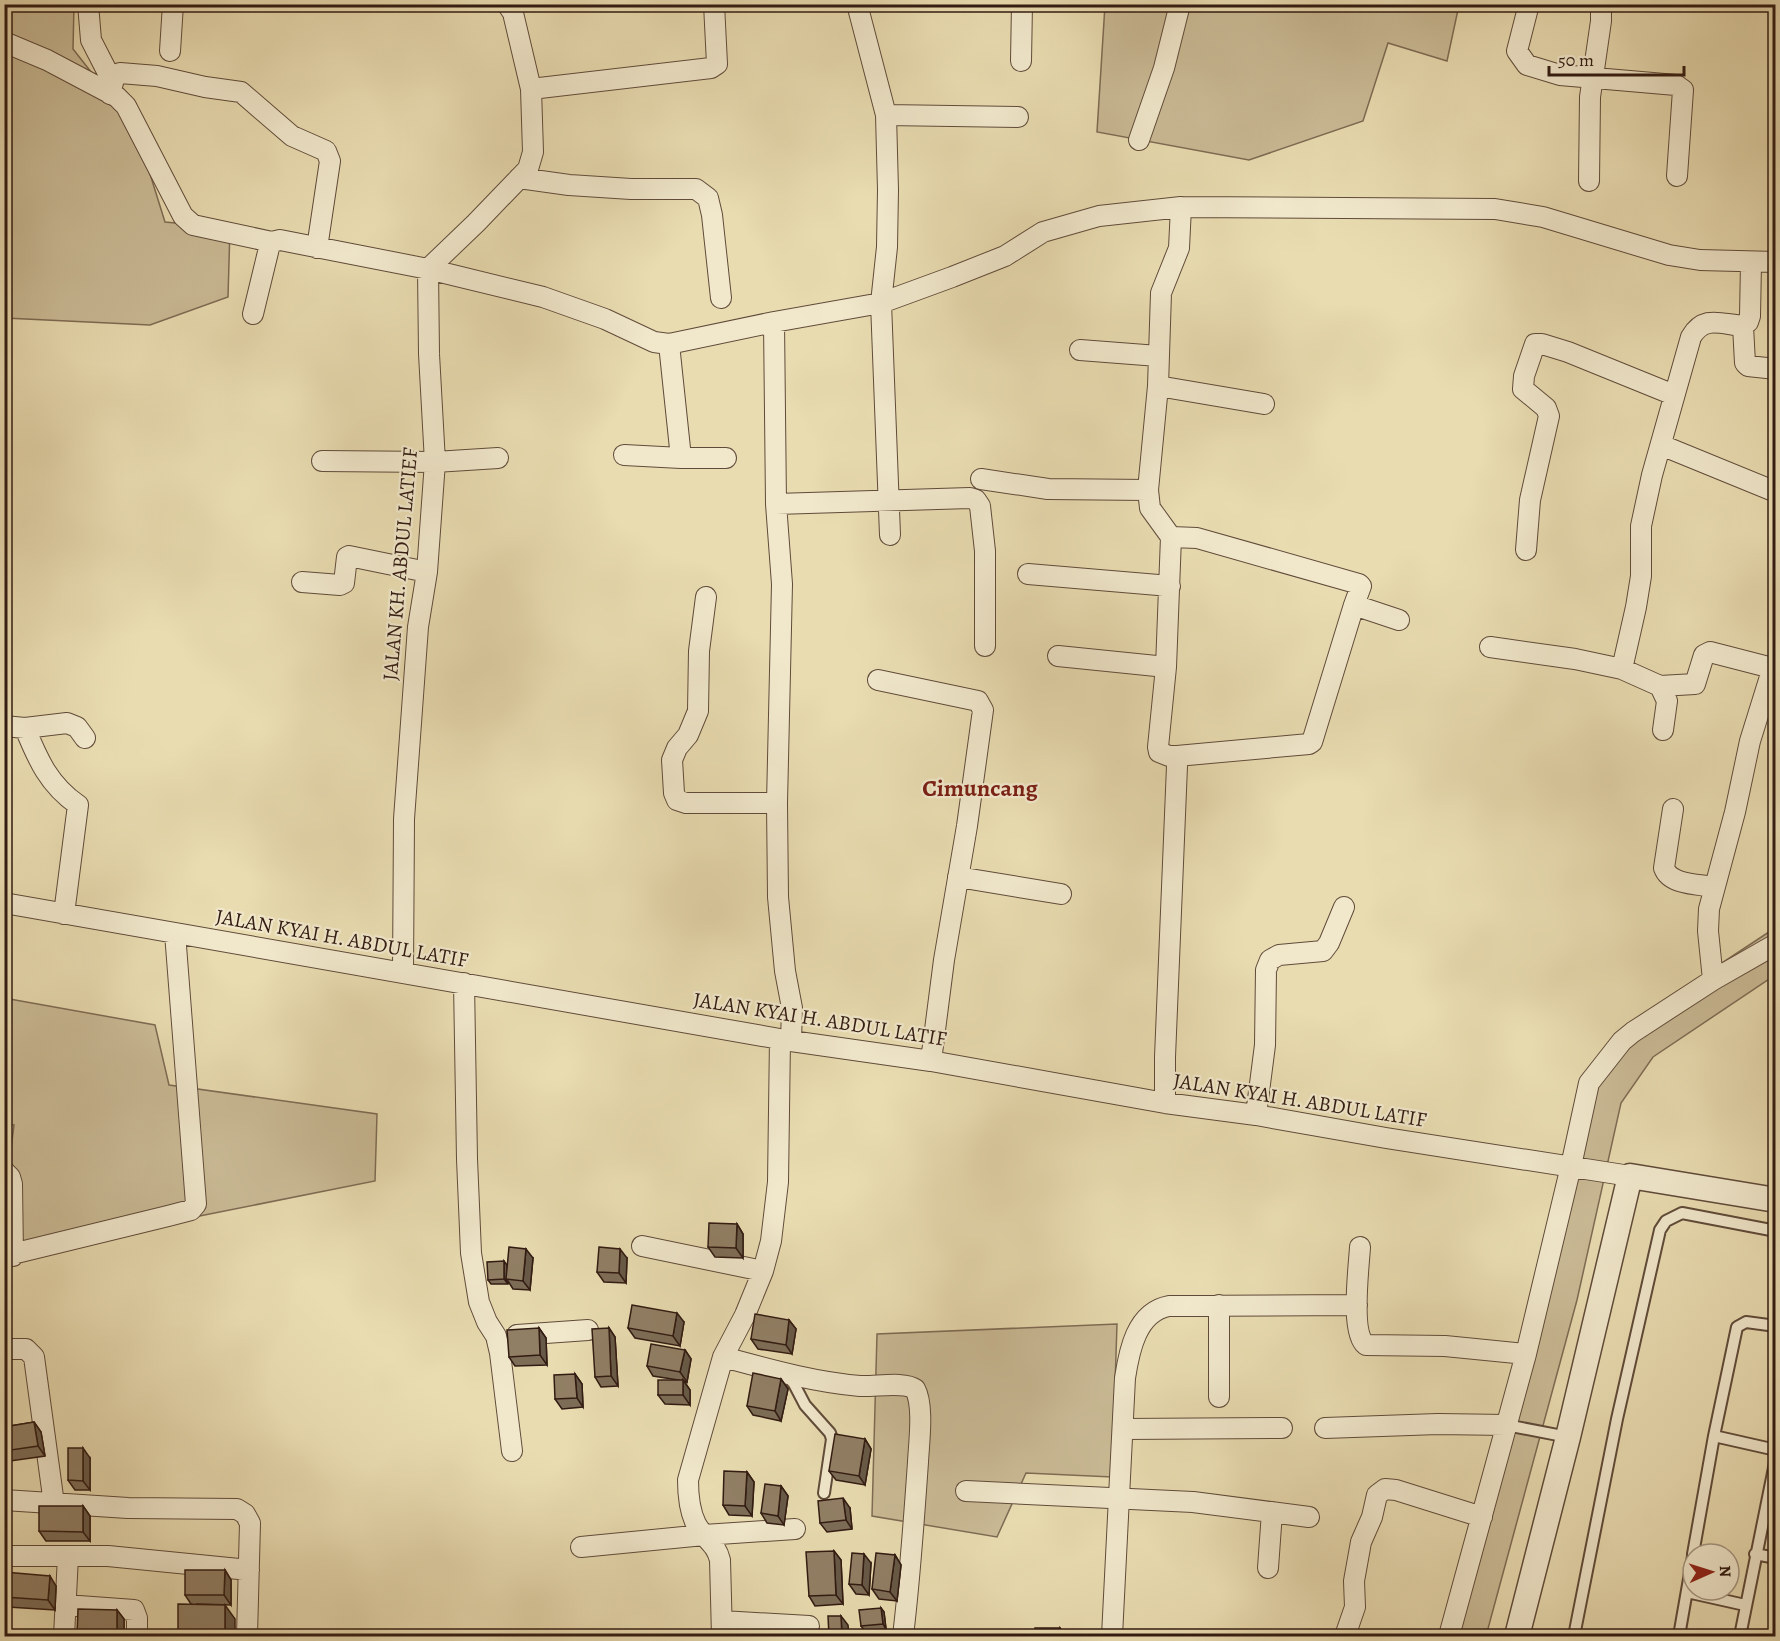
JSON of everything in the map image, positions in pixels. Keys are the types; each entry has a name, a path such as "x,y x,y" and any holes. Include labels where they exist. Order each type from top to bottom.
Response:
{"street":[{"path":"88,4 92,40 111,87 126,106 183,216 193,225 272,242 280,240 429,269 543,297 605,319 654,342 669,344 882,303 1005,256 1043,232 1099,216 1181,207 1495,209 1543,217 1669,255 1700,260 1776,262"},
{"path":"170,51 173,4"},
{"path":"429,269 528,169 533,152 531,89 513,13 507,4"},
{"path":"531,89 711,68 717,64 714,4"},
{"path":"857,4 886,115 887,247 882,303 887,501 890,535"},
{"path":"1021,60 1022,4"},
{"path":"1139,140 1164,68 1180,4"},
{"path":"1529,4 1517,51 1527,65 1560,75 1676,85 1683,90 1677,176"},
{"path":"1589,181 1590,97 1601,21 1601,4"},
{"path":"4,42 111,87"},
{"path":"111,87 115,75 120,73 157,76 205,87 241,92 292,136 326,151 330,161 317,248"},
{"path":"886,115 1018,117"},
{"path":"519,178 569,185 631,189 696,189 708,198 712,215 721,298"},
{"path":"1171,537 1197,537 1359,584 1360,587 1312,741 1308,744 1177,756 1159,753 1166,667 1171,537 1150,507 1148,490 1158,386 1161,293 1179,248 1181,207"},
{"path":"253,314 272,242"},
{"path":"1622,669 1641,576 1641,526 1691,337 1698,326 1707,322 1743,326 1748,322 1751,263"},
{"name":"JALAN KH. ABDUL LATIEF","path":"404,973 404,819 418,627 427,572 435,462 429,354 429,269"},
{"path":"774,322 776,504 782,584 777,803 778,897 785,970 792,1008 786,1040 778,1182 771,1241 763,1271 745,1315 723,1357 688,1480 688,1498 696,1524 717,1548 720,1560 722,1629 809,1626"},
{"path":"1743,326 1745,363 1748,366 1776,369"},
{"path":"669,344 681,459"},
{"path":"1526,550 1530,500 1549,416 1546,408 1523,389 1524,376 1535,344 1568,352 1674,395"},
{"path":"1080,350 1158,356"},
{"path":"1158,386 1264,404"},
{"path":"1661,445 1776,492"},
{"path":"624,455 681,459 726,458"},
{"path":"322,461 435,462 498,458"},
{"path":"981,479 1048,489 1148,490"},
{"path":"776,504 970,498 976,500 980,506 985,551 985,646"},
{"path":"302,582 340,585 344,583 346,557 349,556 427,572"},
{"path":"1028,574 1170,586"},
{"path":"706,597 699,651 698,711 688,735 676,748 672,760 674,793 677,800 686,803 777,803"},
{"path":"1354,605 1399,620"},
{"path":"1490,647 1575,659 1622,669 1660,686 1695,684 1704,655 1710,651 1776,670 1769,680 1750,741 1735,812 1709,909 1708,931 1713,980"},
{"path":"1058,656 1166,667"},
{"path":"878,680 978,701 981,704 982,718 944,960 931,1061"},
{"path":"1660,686 1667,701 1664,730"},
{"path":"4,726 25,728 67,723 77,727 85,738"},
{"path":"25,728 38,761 61,793 78,805 64,914"},
{"path":"1165,1103 1177,756"},
{"path":"1673,809 1664,868 1666,873 1672,879 1714,887"},
{"path":"958,878 1061,894"},
{"name":"JALAN KYAI H. ABDUL LATIF","path":"4,903 786,1040 931,1061 1165,1103 1256,1115 1630,1176"},
{"path":"1256,1115 1265,1045 1266,970 1270,960 1278,955 1323,951 1329,943 1344,907"},
{"path":"4,1171 10,1177 12,1184 9,1256 191,1210 196,1204 176,933"},
{"path":"1449,1636 1526,1354 1571,1167 1588,1083 1622,1041 1713,980 1776,944"},
{"path":"464,983 471,1253 479,1302 496,1336 512,1451"},
{"path":"1517,1636 1568,1437 1630,1176 1776,1200"},
{"path":"642,1246 763,1271"},
{"path":"1360,1247 1357,1305 1360,1338 1366,1345 1445,1347 1526,1354"},
{"path":"1219,1397 1220,1305"},
{"path":"1112,1636 1125,1378 1129,1350 1137,1331 1162,1307 1357,1305"},
{"path":"496,1336 588,1330"},
{"path":"4,1349 26,1349 34,1357 54,1504"},
{"path":"723,1357 786,1374 846,1385 912,1386 918,1394 919,1439 913,1545 903,1636"},
{"path":"1325,1428 1448,1424 1506,1425"},
{"path":"1123,1429 1282,1428"},
{"path":"1345,1636 1355,1607 1354,1581 1361,1542 1370,1524 1377,1495 1385,1489 1396,1490 1482,1517"},
{"path":"966,1491 1192,1502 1310,1517"},
{"path":"4,1500 128,1508 237,1509 245,1514 250,1523 247,1636"},
{"path":"1268,1568 1272,1512"},
{"path":"582,1547 795,1529"},
{"path":"4,1556 108,1556 249,1570"},
{"path":"64,1636 68,1556"},
{"path":"65,1605 134,1610 137,1618 137,1636"}],"lane":[{"path":"1574,1636 1617,1419 1660,1230 1666,1221 1682,1213 1776,1231"},
{"path":"1695,1542 1714,1436 1737,1327 1746,1322 1776,1326"},
{"path":"786,1374 805,1405 830,1433 832,1439 824,1493"},
{"path":"1506,1425 1568,1437"},
{"path":"1714,1436 1776,1450"},
{"path":"1740,1636 1776,1458"},
{"path":"1755,1554 1776,1558"},
{"path":"1679,1636 1685,1602"},
{"path":"1732,1602 1745,1605"}],"shaded area":[{"path":"4,5 74,5 73,49 136,129 165,222 230,228 228,297 150,325 5,318"},
{"path":"1105,5 1459,5 1447,61 1388,43 1363,121 1249,160 1097,132"},
{"path":"1775,928 1775,975 1653,1057 1621,1103 1577,1300 1486,1636 1449,1636 1585,1084 1637,1019"},
{"path":"4,998 155,1025 169,1085 377,1114 375,1181 14,1253 8,1173 14,1125 5,1124"},
{"path":"1117,1324 1112,1477 1026,1473 997,1537 872,1516 877,1334"}],"building":[{"path":"709,1223 737,1224 736,1248 708,1247"},
{"path":"509,1247 526,1249 523,1281 506,1279"},
{"path":"599,1247 620,1249 619,1273 597,1272"},
{"path":"504,1261 504,1279 488,1280 487,1262"},
{"path":"632,1305 677,1313 673,1336 628,1328"},
{"path":"755,1314 789,1320 786,1345 751,1339"},
{"path":"539,1328 540,1355 509,1357 507,1330"},
{"path":"609,1328 611,1376 595,1377 592,1329"},
{"path":"651,1344 685,1350 680,1372 647,1366"},
{"path":"753,1373 781,1379 775,1411 747,1406"},
{"path":"575,1374 577,1398 555,1399 554,1375"},
{"path":"658,1380 683,1380 683,1395 658,1395"},
{"path":"34,1422 38,1446 4,1451 4,1427"},
{"path":"835,1434 865,1439 859,1476 829,1471"},
{"path":"68,1448 83,1448 83,1481 68,1480"},
{"path":"724,1471 747,1472 745,1506 723,1505"},
{"path":"765,1484 781,1486 778,1516 761,1513"},
{"path":"843,1498 846,1520 820,1523 818,1501"},
{"path":"39,1506 83,1506 83,1532 39,1531"},
{"path":"834,1551 836,1595 809,1596 806,1552"},
{"path":"852,1553 864,1554 862,1585 849,1584"},
{"path":"876,1553 895,1555 890,1592 872,1589"},
{"path":"185,1570 225,1570 224,1595 185,1595"},
{"path":"4,1572 50,1576 48,1600 4,1597"},
{"path":"178,1604 225,1605 225,1636 178,1636"},
{"path":"881,1608 883,1624 861,1626 859,1610"},
{"path":"78,1609 117,1610 117,1635 77,1635"},
{"path":"828,1616 841,1616 842,1636 829,1636"},
{"path":"1035,1628 1060,1628 1060,1636 1035,1636"}],"district":[{"name":"Cimuncang","path":"980,788"}]}
